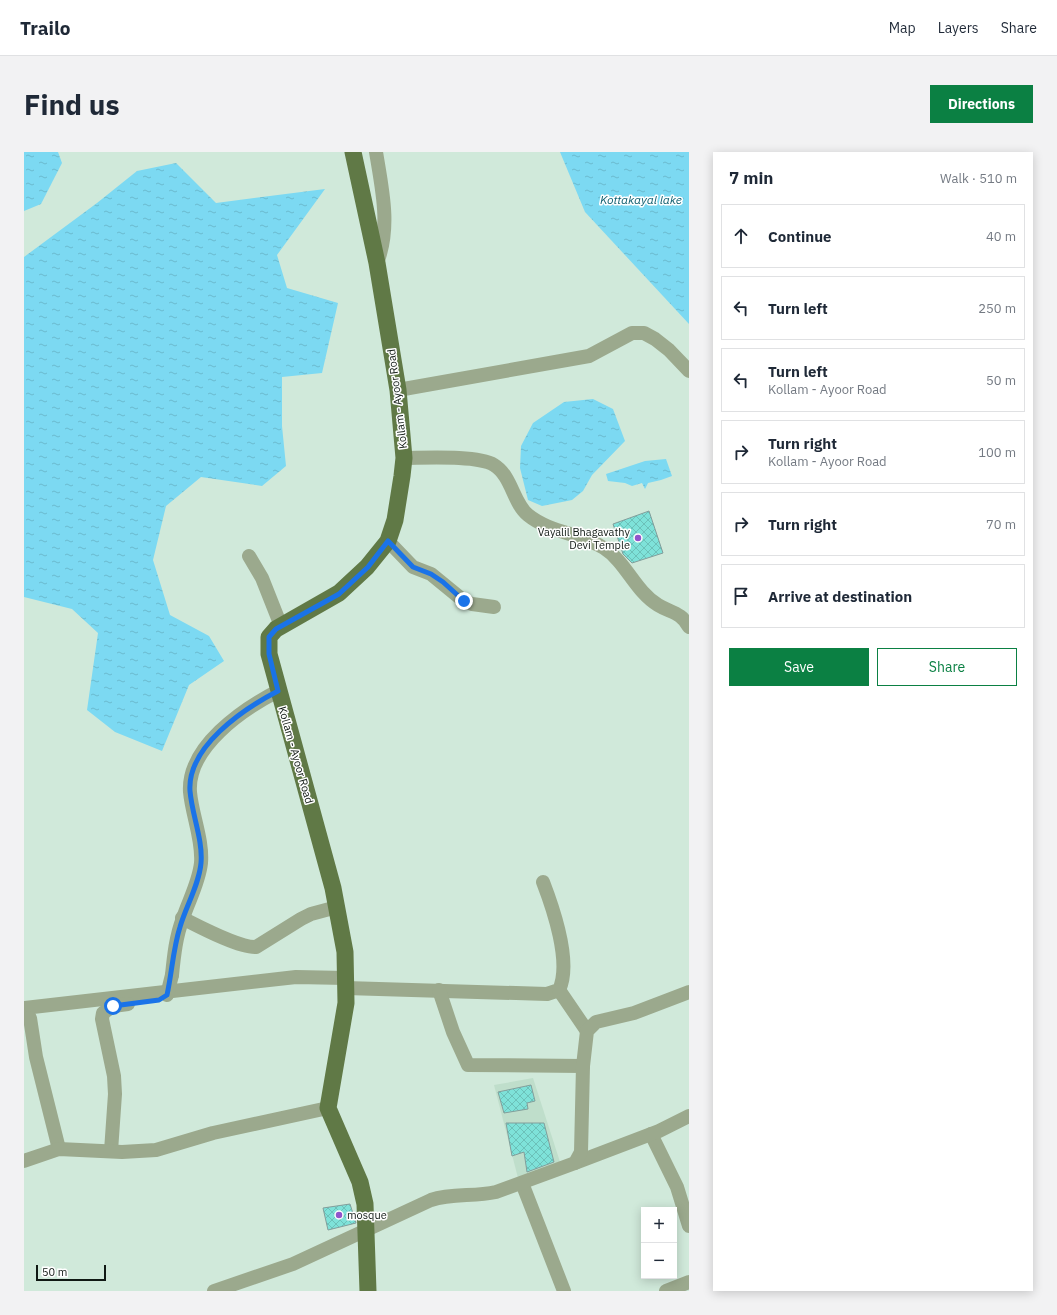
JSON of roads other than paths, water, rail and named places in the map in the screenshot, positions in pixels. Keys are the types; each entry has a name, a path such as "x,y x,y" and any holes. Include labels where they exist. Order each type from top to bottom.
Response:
{"main road":[{"name":"Kollam - Ayoor Road","path":"328,1108 344,1019 346,983 345,952 337,907 269,654 269,637 276,629 339,594 368,567 388,541 394,520 402,476 404,458 398,390 377,263 353,152"},
{"path":"328,1108 360,1182 366,1204 368,1291"}],"street":[{"path":"376,152 385,225 383,249 377,263"},
{"path":"398,390 589,356 632,332 644,332 655,339 670,350 689,371"},
{"path":"404,458 464,459 484,461 495,465 506,478 527,515 556,530 585,539 604,548 622,565 644,593 658,605 675,612 686,622 689,627"},
{"path":"388,541 409,564 431,574 443,582 464,601 472,604 494,607"},
{"path":"249,556 262,578 281,626"},
{"path":"111,1151 115,1094 114,1076 102,1019 103,1013 105,1009 120,1004 159,1000 167,995 172,974 175,945 182,918 200,873 201,849 190,790 192,772 204,749 227,725 255,703 278,691"},
{"path":"543,882 550,900 562,950 562,978 559,990 587,1031"},
{"path":"182,918 209,932 247,946 256,947 311,914 337,907"},
{"path":"60,1149 36,1057 27,1013 296,977 346,983 439,990 547,994 559,990"},
{"path":"439,990 453,1032 468,1065 583,1066"},
{"path":"575,1163 581,1152 583,1066 587,1031 596,1022 634,1013 689,992"},
{"path":"24,1161 60,1149 111,1151 156,1150 213,1132 328,1108"},
{"path":"214,1291 293,1264 439,1197 485,1195 522,1183 650,1134 689,1116"},
{"path":"650,1134 677,1187 689,1226"},
{"path":"522,1183 564,1291"},
{"path":"666,1291 689,1282"}],"water":[{"path":"24,152 58,152 62,163 41,204 24,211"},
{"name":"Kottakayal lake","path":"560,152 689,152 689,324 585,212"},
{"path":"176,163 216,203 325,189 277,255 287,288 338,303 322,373 282,377 282,426 286,466 262,486 201,477 166,506 153,560 170,615 209,636 224,661 189,685 162,751 115,732 87,710 98,633 72,609 24,597 24,257 97,203 137,171"},
{"path":"593,399 613,409 625,441 592,475 583,491 572,500 542,506 528,500 520,468 521,446 533,423 564,402"},
{"path":"666,459 672,476 648,483 645,489 642,483 632,486 625,483 608,481 606,474 645,461"}],"place":[{"name":"Vayalil Bhagavathy Devi Temple","path":"638,538"},
{"name":"mosque","path":"339,1215"}]}
